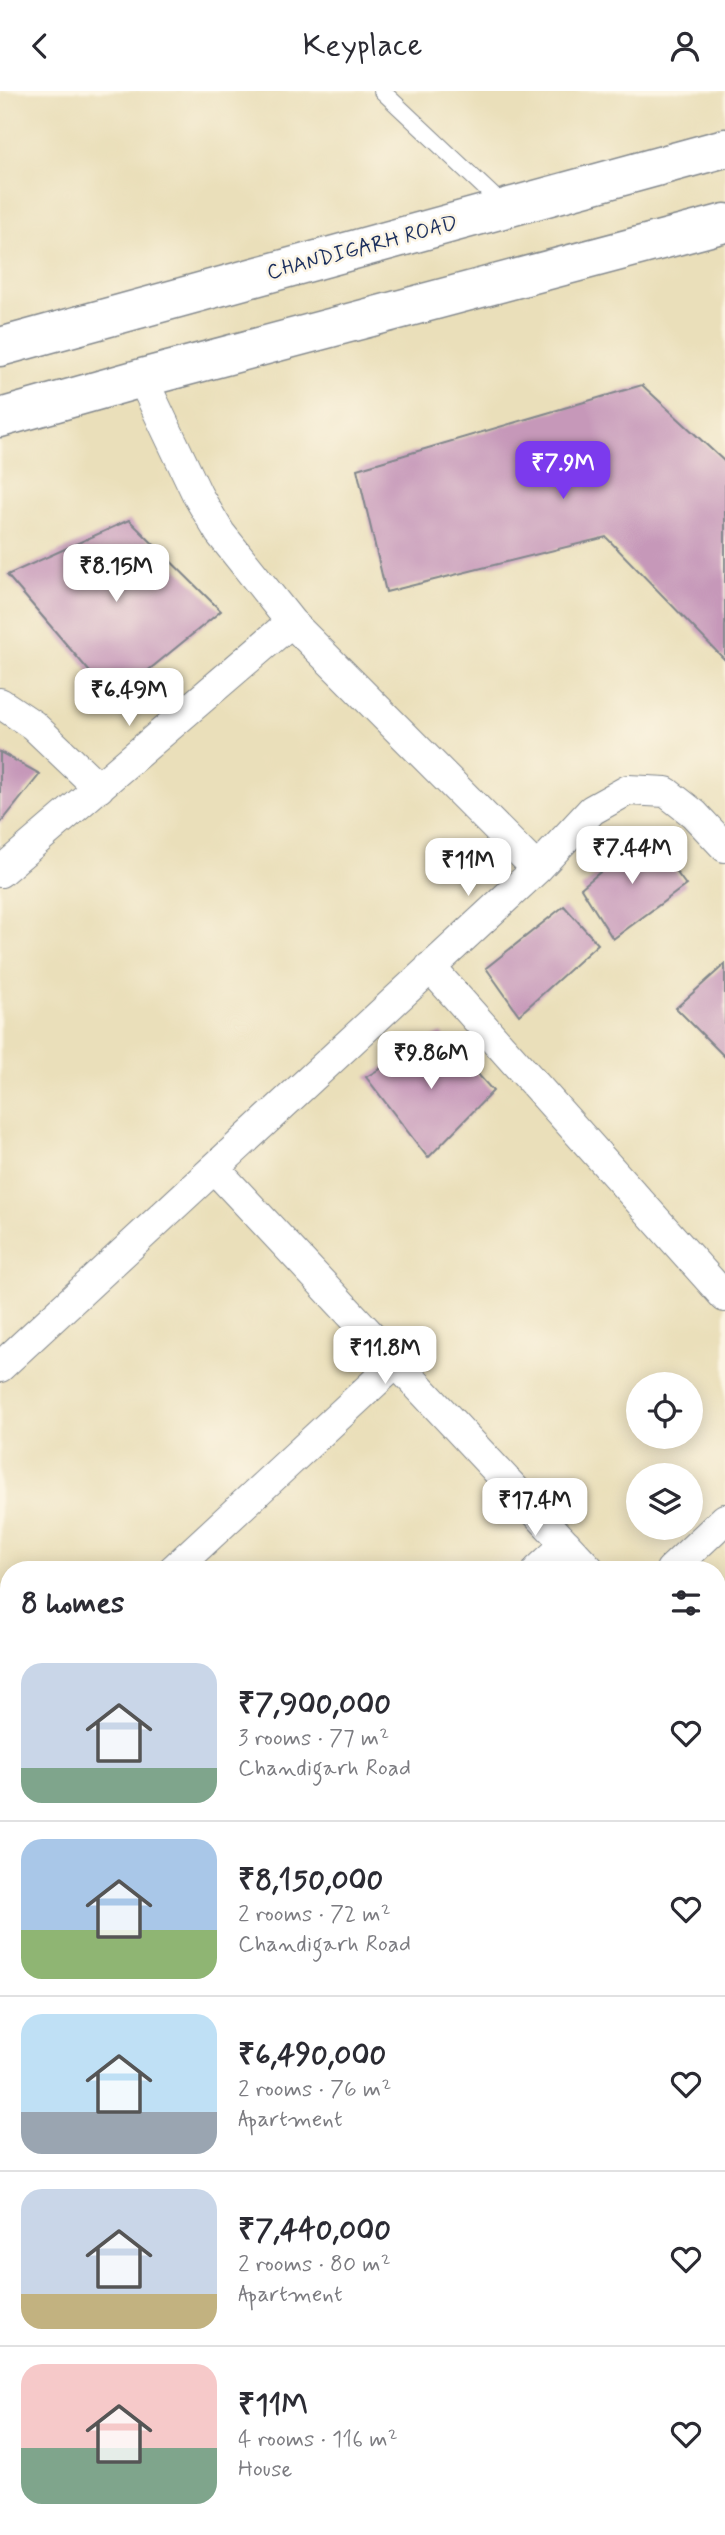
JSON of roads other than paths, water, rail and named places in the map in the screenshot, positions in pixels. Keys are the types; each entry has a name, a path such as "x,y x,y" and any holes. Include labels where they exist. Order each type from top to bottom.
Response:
{"main road":[{"name":"CHANDIGARH ROAD","path":"0,347 725,148"},
{"path":"0,418 725,223"}],"street":[{"path":"142,378 198,496 220,533 291,622 537,869"},
{"path":"0,872 291,622"},
{"path":"0,703 33,725 99,788"},
{"path":"0,1367 537,869 592,810 628,790 666,792 694,814 725,846"},
{"path":"430,967 725,1297"},
{"path":"215,1169 582,1561"},
{"path":"183,1561 397,1362"},
{"path":"681,1561 725,1519"},
{"path":"548,1561 566,1544"}],"lane":[{"path":"382,91 505,208"}]}
